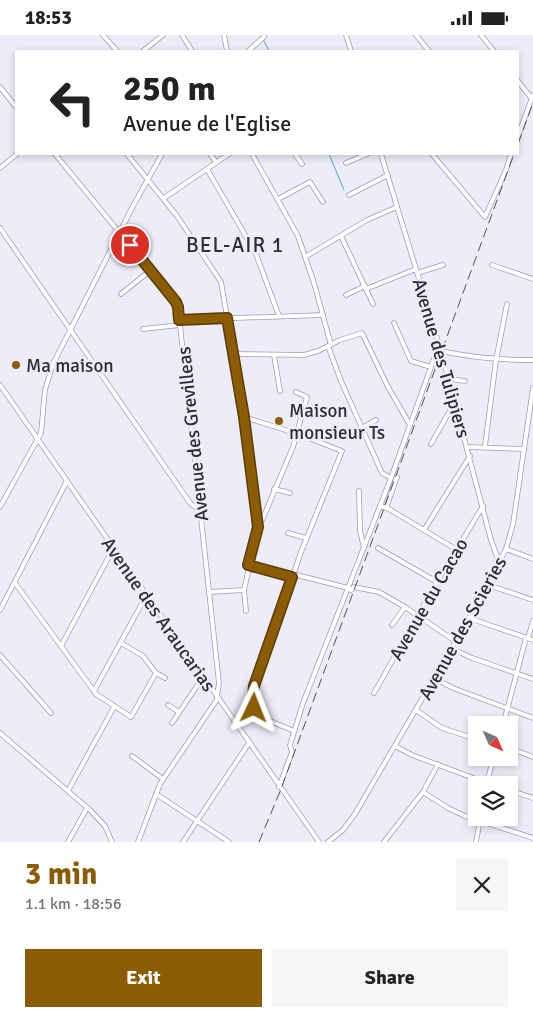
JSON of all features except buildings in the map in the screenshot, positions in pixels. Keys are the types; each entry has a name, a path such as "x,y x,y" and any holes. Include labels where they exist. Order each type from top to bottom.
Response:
{"street":[{"path":"103,35 116,50"},
{"path":"144,50 163,35"},
{"path":"182,35 191,50"},
{"path":"224,35 227,50"},
{"path":"346,35 351,50"},
{"path":"416,35 428,50"},
{"path":"481,35 493,50"},
{"path":"249,50 264,37"},
{"path":"519,82 532,97 519,133"},
{"path":"0,87 15,106"},
{"path":"0,168 16,155"},
{"name":"Avenue des Grevilleas","path":"56,155 120,232 178,307 219,683 218,698"},
{"path":"127,155 164,198 190,234 218,276 222,287 244,417 258,527"},
{"path":"0,507 42,431 45,390 57,356 161,155"},
{"path":"211,155 216,162"},
{"path":"164,198 227,155"},
{"path":"253,155 298,235 341,381 382,473 390,478"},
{"path":"296,155 302,164"},
{"path":"346,163 365,155"},
{"name":"Avenue des Tulipiers","path":"381,155 449,379 491,540 500,562"},
{"path":"433,155 483,216 486,217 511,155"},
{"path":"207,169 256,254 279,316"},
{"path":"349,195 388,175"},
{"path":"278,199 310,182 323,202"},
{"path":"305,257 368,220 398,207"},
{"path":"0,228 190,503 200,511"},
{"path":"342,236 373,304"},
{"path":"346,295 417,271 443,265"},
{"path":"492,265 533,279"},
{"path":"121,295 150,270"},
{"path":"485,446 496,360 507,304"},
{"path":"143,329 180,322 227,318 323,315"},
{"path":"394,323 411,361 431,367"},
{"path":"232,354 304,355 361,332 388,387 410,425"},
{"path":"279,787 292,752 290,747 294,731 321,653 328,642 439,345"},
{"path":"441,351 471,358 533,360"},
{"path":"274,355 280,391"},
{"path":"449,379 465,381"},
{"name":"Avenue des Araucarias","path":"0,385 319,842"},
{"name":"Avenue des Scieries","path":"328,842 339,834 350,821 396,746 488,585 506,549 513,524 524,449 531,423 533,389"},
{"path":"246,611 244,590 248,565 258,527 298,434 307,397 296,392"},
{"path":"431,444 452,407 456,404"},
{"path":"244,417 341,449 342,452 306,538 254,686 253,701 256,712 260,716 294,731"},
{"path":"362,429 376,420"},
{"path":"468,447 485,446 524,449"},
{"path":"424,530 470,456"},
{"path":"386,507 397,477"},
{"path":"0,610 67,481"},
{"path":"274,489 290,493"},
{"path":"359,491 360,531 364,548"},
{"path":"380,506 386,507 457,550"},
{"name":"Avenue du Cacao","path":"374,693 417,616 483,507"},
{"path":"288,533 306,538"},
{"path":"378,547 437,582"},
{"path":"62,646 113,549"},
{"path":"506,549 533,559"},
{"path":"248,565 351,590 354,587 375,591 405,607 456,641"},
{"path":"15,583 94,691 129,717 133,716 156,673"},
{"path":"488,585 533,600"},
{"path":"209,592 244,590"},
{"path":"94,691 146,596"},
{"path":"392,625 405,607"},
{"path":"469,618 529,639"},
{"path":"505,716 533,621"},
{"path":"121,643 143,656 156,673 165,678"},
{"path":"451,648 472,658 533,679"},
{"path":"0,655 51,713"},
{"path":"172,723 203,677"},
{"path":"434,678 453,688 533,718"},
{"path":"138,842 163,779 218,698"},
{"path":"168,705 179,712"},
{"path":"68,791 114,707"},
{"path":"416,710 442,728 468,736"},
{"path":"0,733 102,822 112,842"},
{"path":"183,842 249,743"},
{"path":"396,746 468,776"},
{"path":"518,751 533,757"},
{"path":"132,756 163,779"},
{"path":"384,842 424,792 438,764"},
{"path":"424,792 448,808 468,817"},
{"path":"518,793 533,798"},
{"path":"156,794 229,842"},
{"path":"68,842 87,808"},
{"path":"476,842 479,826"},
{"path":"500,826 533,838"},
{"path":"106,842 109,837"}],"waterway":[{"path":"263,39 268,50"},
{"path":"329,155 344,190"}],"railway":[{"path":"519,141 533,103"},
{"path":"259,842 281,789 514,155"}],"place":[{"name":"Ma maison","path":"16,365"},
{"name":"Maison monsieur Ts","path":"279,421"}],"district":[{"name":"BEL-AIR 1","path":"235,245"}],"route":[{"path":"130,245 176,302 179,320 227,318 244,417 258,527 248,565 292,577 254,686 254,708"}]}
